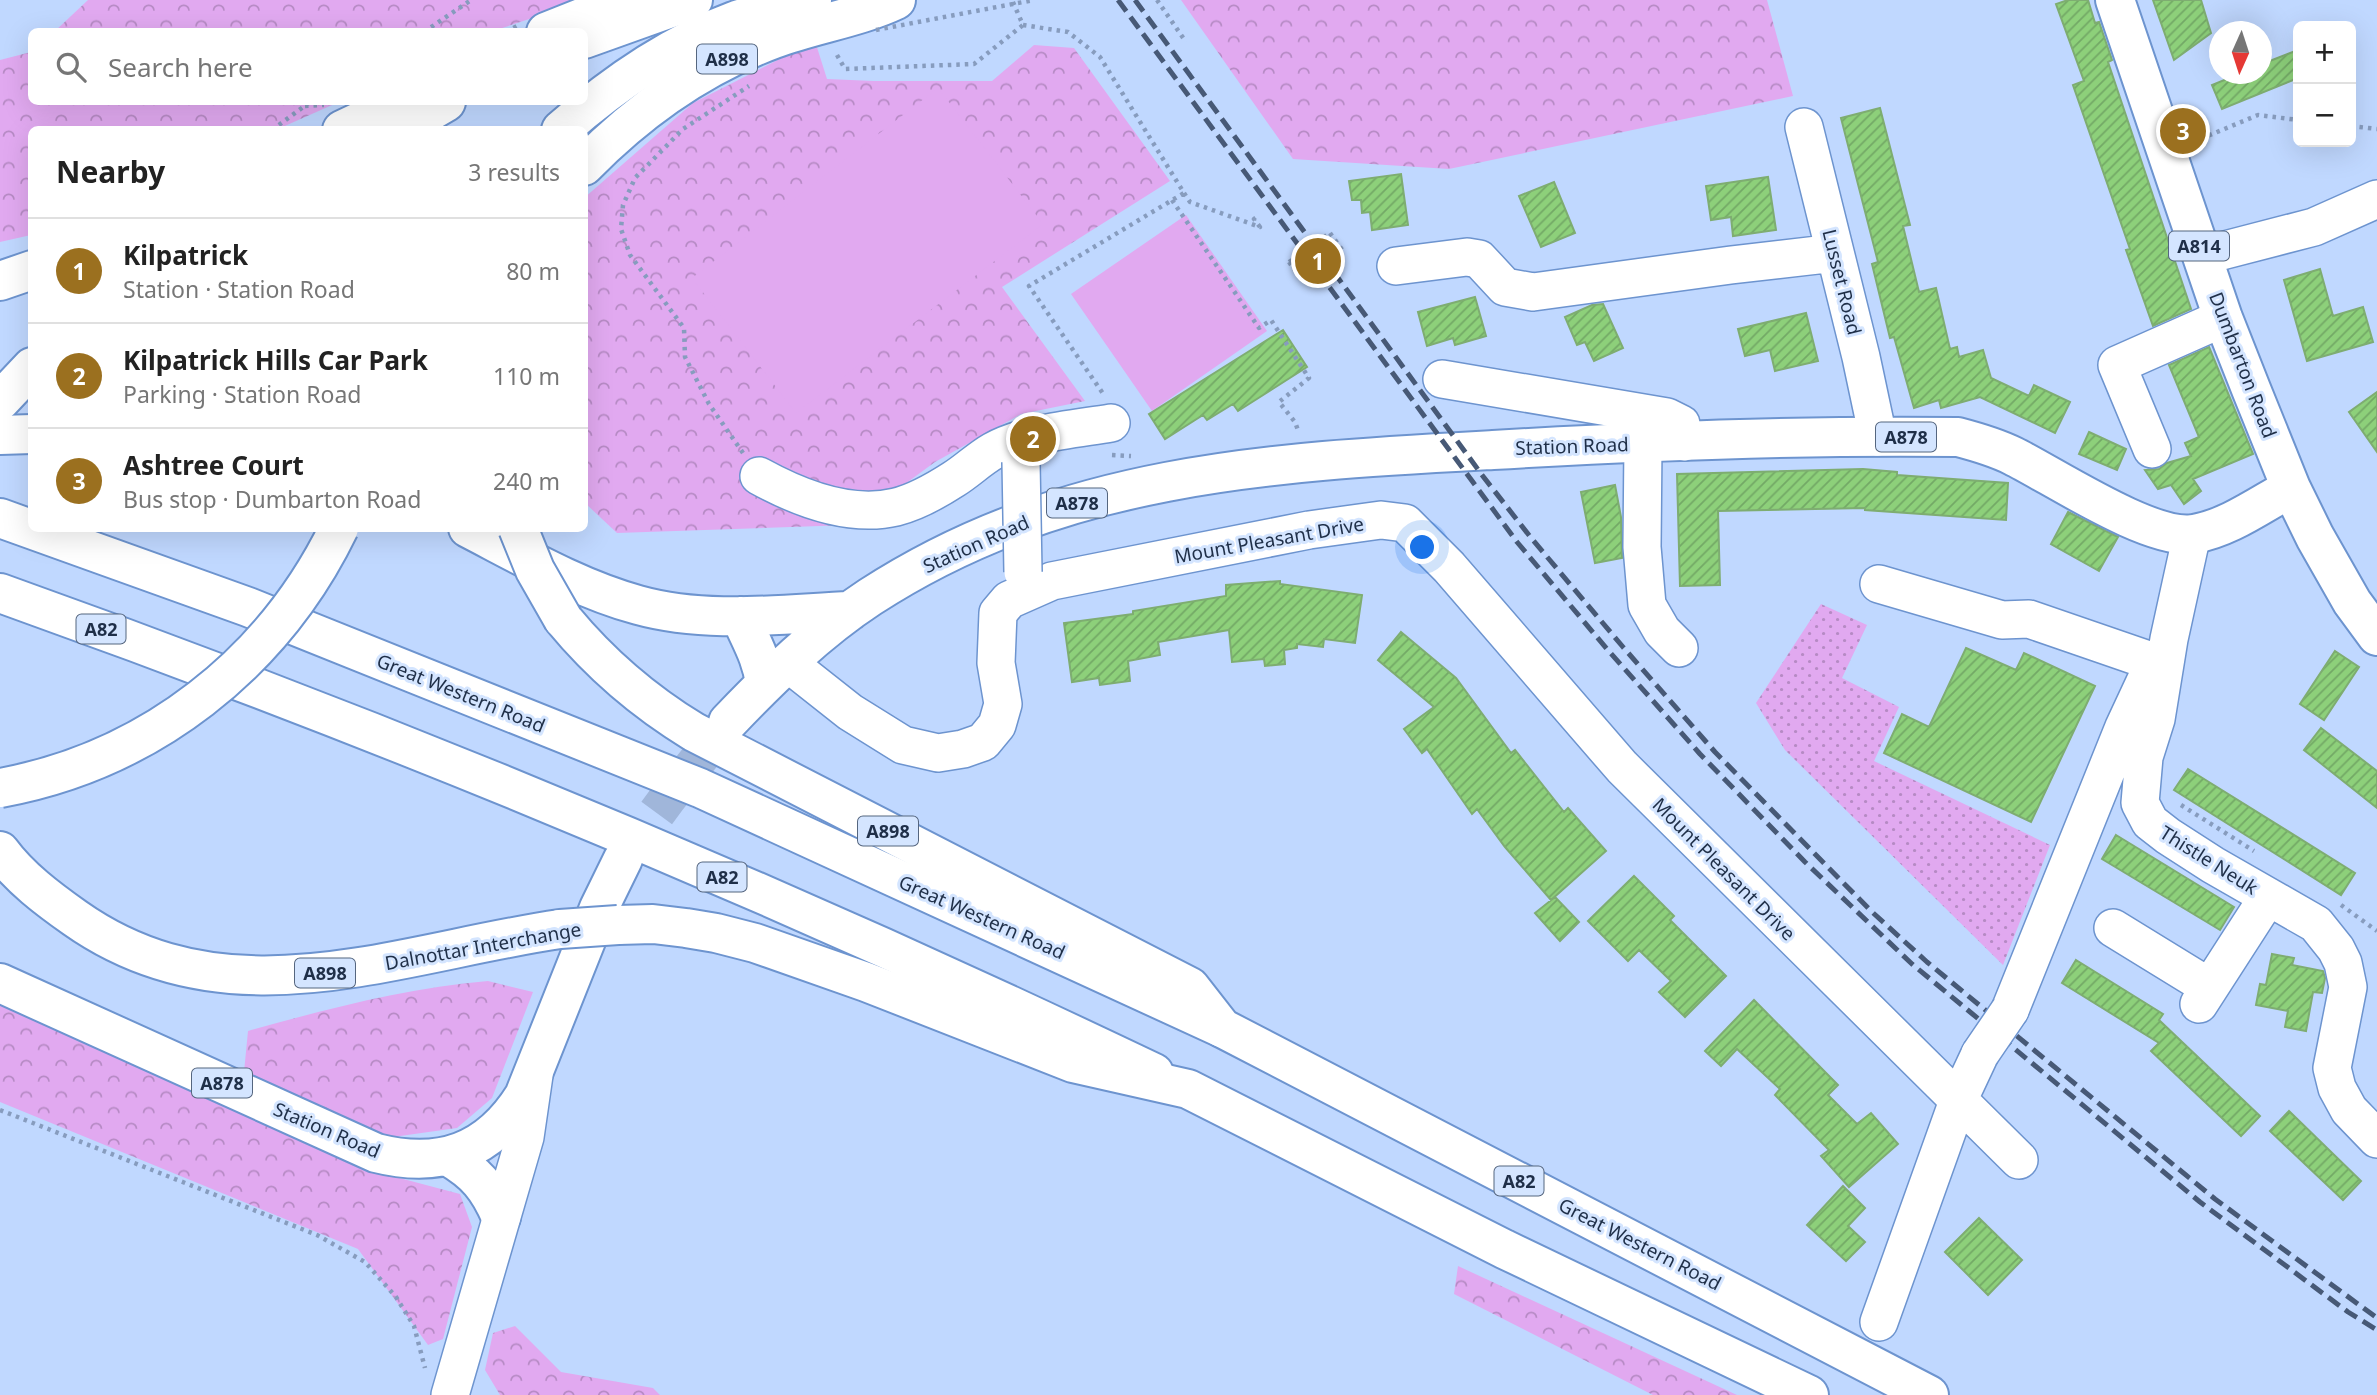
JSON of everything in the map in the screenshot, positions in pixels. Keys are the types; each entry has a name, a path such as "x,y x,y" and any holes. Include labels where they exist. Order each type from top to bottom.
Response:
{"main road":[{"path":"556,28 626,0"},
{"path":"588,38 694,0"},
{"name":"A898","path":"566,126 633,72 691,40 734,21 812,0"},
{"name":"Dumbarton Road","path":"2115,0 2223,318 2291,488 2352,603 2377,636"},
{"name":"A898","path":"588,162 643,111 699,74 772,39 816,24 880,7 886,15"},
{"path":"350,126 395,105"},
{"path":"405,126 441,105"},
{"path":"0,281 28,271"},
{"path":"0,401 28,371"},
{"path":"0,435 28,434"},
{"name":"Station Road","path":"728,722 776,673 850,611 903,577 1011,524 1079,502 1166,480 1259,467 1406,454 1684,442 1958,437 1987,445 2169,533 2192,534 2223,524 2291,488"},
{"name":"Great Western Road","path":"0,518 28,525"},
{"name":"Great Western Road","path":"53,532 79,539 699,788 1222,1028 1929,1395"},
{"path":"0,788 42,780 113,751 162,726 206,695 242,665 277,627 312,578 338,532"},
{"path":"476,532 559,574 640,606 700,615 740,616 850,611"},
{"name":"A898","path":"520,532 535,570 564,619 613,674 668,716 694,732 1191,987 1222,1028"},
{"name":"A82","path":"0,593 225,675 509,786 865,940 1188,1089 1516,1255 1809,1395"},
{"path":"740,616 763,667 776,673"},
{"name":"Dalnottar Interchange","path":"0,851 44,896 93,930 152,958 218,973 271,977 314,974 388,963 560,929 653,924 716,933 755,943 866,982 1073,1063 1188,1089"},
{"name":"Station Road","path":"0,983 376,1153 401,1160 449,1157 469,1150 492,1135 516,1108 534,1075 561,1000 599,908 623,859"},
{"path":"449,1157 469,1169 484,1184 501,1217"}],"street":[{"name":"Lusset Road","path":"1804,127 1878,437"},
{"path":"2202,256 2314,227 2377,199"},
{"path":"1396,266 1467,257 1479,259 1505,287 1533,292 1835,254"},
{"path":"2152,449 2117,365 2223,318"},
{"path":"1442,379 1667,417 1681,424 1684,442"},
{"path":"759,476 787,491 839,508 864,510 896,507 954,479 993,451 1021,451 1111,423"},
{"path":"1643,444 1642,547 1647,605 1662,631 1679,649"},
{"path":"1021,451 1024,582"},
{"name":"Mount Pleasant Drive","path":"776,673 850,712 903,745 938,753 963,750 983,741 997,725 1003,704 996,663 998,613 1024,582 1052,581 1309,530 1381,520 1405,523 1449,567 1622,767 2019,1160"},
{"name":"Thistle Neuk","path":"2192,534 2161,651 2156,719 2144,757 2140,803 2150,822 2168,836 2316,924 2336,949 2343,963 2347,987 2332,1068 2337,1088 2349,1110 2377,1139"},
{"path":"1879,584 2002,620 2029,620 2161,651 2124,727 2010,1010 1980,1054 1958,1101 1879,1322"},
{"path":"2113,928 2204,995 2268,897"},
{"path":"438,1385 501,1217 525,1137 534,1075"}],"path":[{"path":"430,28 471,0"},
{"path":"1012,0 1023,25"},
{"path":"886,15 1034,0"},
{"path":"1157,0 1186,42"},
{"path":"825,58 837,55 845,69 974,64 1023,25 1068,32 1100,57 1190,202 1260,228 1254,219 1259,216"},
{"path":"753,83 683,129 635,178 623,205 621,229 630,255 684,328 685,357 709,404 759,476"},
{"path":"277,126 306,105"},
{"path":"2167,152 2258,115 2293,119"},
{"path":"2356,127 2377,129"},
{"path":"1111,423 1109,403 1029,286 1184,193"},
{"path":"1172,200 1259,328 1271,320 1309,378 1279,402 1295,422 1302,441"},
{"path":"1302,280 1289,262 1331,233 1343,251"},
{"path":"0,1110 317,1235 365,1262 396,1297 414,1326 438,1385"}],"green space":[{"path":"88,0 587,0 502,28 58,28"},
{"path":"1181,0 1767,0 1793,96 1449,169 1293,159"},
{"path":"815,41 827,79 874,81 992,81 1034,45 1074,48 1170,181 1002,287 1085,401 1021,414 935,462 849,525 617,533 588,506 588,195 693,103"},
{"path":"28,53 28,105 332,105 285,126 28,126 28,236 0,242 0,60"},
{"path":"938,88 1043,224 796,413 692,278"},
{"path":"1186,215 1267,331 1152,411 1071,294"},
{"path":"1821,604 1867,625 1842,678 1899,707 1874,761 2050,845 2003,965 1785,750 1756,703"},
{"path":"488,981 533,992 492,1098 457,1128 386,1138 244,1072 248,1031 397,994"},
{"path":"0,1003 373,1171 460,1194 472,1227 443,1339 428,1345 358,1249 0,1102"},
{"path":"1458,1266 1737,1395 1653,1395 1454,1294"},
{"path":"515,1326 561,1372 653,1388 660,1395 500,1395 485,1370 493,1333"}],"building":[{"path":"2068,0 2088,0 2095,23 2099,22 2112,60 2108,62 2191,309 2153,326 2126,250 2130,249 2073,85 2084,81 2056,4"},
{"path":"2153,0 2201,0 2209,34 2174,60"},
{"path":"2293,52 2293,80 2222,109 2212,85 2272,84 2272,60"},
{"path":"1880,108 1910,225 1903,226 1919,292 1936,288 1950,349 1957,347 1959,357 1983,350 1991,378 2029,396 2034,385 2070,402 2055,433 1980,397 1941,408 1939,400 1914,408 1894,337 1890,338 1872,264 1878,262 1841,118"},
{"path":"1401,174 1408,225 1372,230 1370,212 1362,213 1361,200 1352,200 1349,181"},
{"path":"1768,177 1776,230 1733,236 1731,217 1711,220 1706,186"},
{"path":"1554,182 1575,233 1541,247 1519,196"},
{"path":"2320,269 2333,316 2363,307 2373,342 2307,361 2284,280"},
{"path":"1475,297 1486,336 1455,345 1453,338 1427,346 1418,312"},
{"path":"1603,304 1623,348 1594,361 1585,342 1577,345 1565,317 1592,305"},
{"path":"1806,313 1818,361 1775,371 1770,350 1745,356 1738,329"},
{"path":"1283,330 1307,367 1238,411 1233,404 1207,420 1203,415 1165,439 1149,414"},
{"path":"2209,347 2253,454 2193,479 2201,491 2184,504 2171,485 2158,489 2145,470 2159,469 2167,463 2191,456 2185,443 2199,437 2169,365"},
{"path":"2377,392 2377,452 2349,412"},
{"path":"2089,432 2126,449 2117,470 2079,454"},
{"path":"1863,469 1897,472 1897,475 2008,483 2006,520 1865,508 1718,511 1720,585 1680,586 1677,474"},
{"path":"1615,485 1621,517 1622,558 1595,563 1581,492"},
{"path":"2068,512 2118,537 2099,571 2051,544"},
{"path":"1280,581 1280,584 1362,595 1355,643 1324,639 1323,647 1297,644 1297,648 1284,650 1285,664 1265,666 1264,659 1232,662 1229,630 1158,642 1160,655 1128,661 1130,681 1100,685 1099,678 1072,682 1064,623 1133,614 1133,611 1226,596 1226,585"},
{"path":"1401,632 1456,678 1511,753 1515,750 1564,812 1568,808 1606,851 1551,900 1505,847 1477,809 1472,814 1427,749 1422,753 1404,729 1434,707 1378,660"},
{"path":"1966,648 2016,670 2024,653 2095,686 2031,822 1884,753 1902,714 1929,727"},
{"path":"2335,651 2359,667 2324,720 2300,704"},
{"path":"2321,728 2377,771 2377,808 2304,750"},
{"path":"2188,769 2355,873 2341,895 2174,790"},
{"path":"2116,835 2234,907 2220,930 2102,859"},
{"path":"1634,876 1674,916 1670,920 1726,976 1685,1017 1659,992 1671,981 1639,950 1628,961 1588,921"},
{"path":"1555,897 1579,922 1560,941 1535,913"},
{"path":"2272,954 2294,958 2292,965 2323,971 2325,978 2322,993 2313,992 2306,1031 2285,1027 2288,1011 2256,1005 2260,984 2266,985"},
{"path":"2076,960 2163,1014 2159,1020 2260,1116 2241,1136 2151,1051 2159,1043 2062,983"},
{"path":"1754,1000 1838,1085 1828,1095 1857,1124 1871,1113 1898,1144 1849,1187 1821,1156 1829,1150 1775,1095 1780,1089 1737,1049 1721,1066 1705,1051"},
{"path":"2289,1111 2361,1181 2343,1200 2270,1131"},
{"path":"1843,1186 1865,1208 1848,1226 1865,1242 1846,1261 1807,1225"},
{"path":"1979,1218 2022,1260 1988,1295 1945,1252"}],"tunnel":[{"path":"623,859 728,722"}],"railway":[{"path":"1118,0 1517,542 1700,754 1805,862 1912,964 2200,1202 2348,1312 2377,1330"},
{"path":"1135,0 1482,475 1532,539 1715,752 1871,911 1927,962 2215,1199 2377,1318"}],"place":[{"name":"Ashtree Court","path":"2183,131"},
{"name":"Kilpatrick","path":"1318,261"},
{"name":"Kilpatrick Hills Car Park","path":"1033,439"}]}
